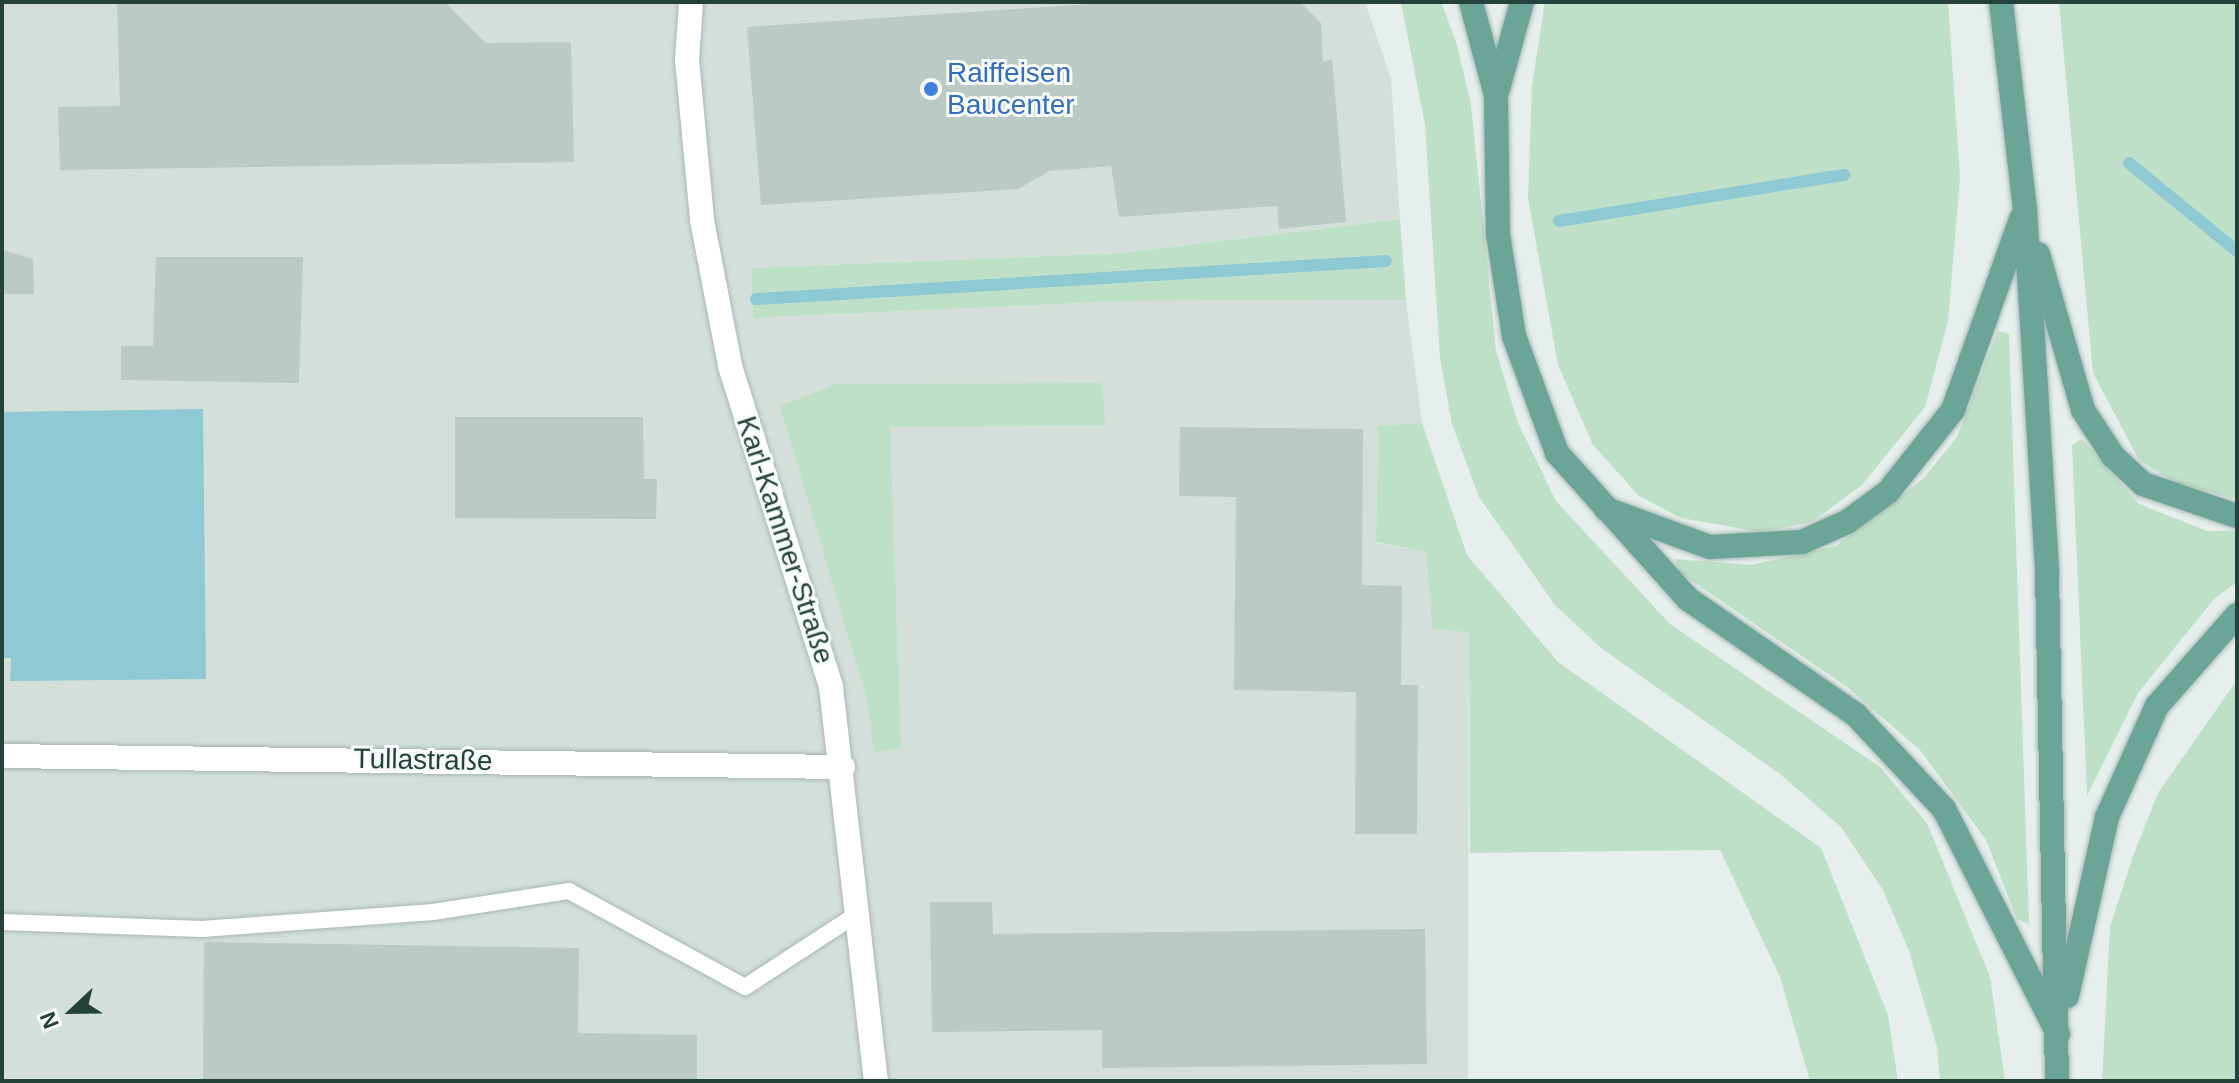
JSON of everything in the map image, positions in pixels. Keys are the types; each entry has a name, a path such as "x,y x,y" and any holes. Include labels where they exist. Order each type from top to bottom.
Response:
{"main road":[{"path":"1496,95 1522,2"},
{"path":"2001,2 2025,209 2047,572 2057,1081"},
{"path":"1477,7 1496,95 1498,234 1514,336 1557,453 1601,508 1688,599 1856,715 1944,809 2058,1034"},
{"path":"1601,508 1710,547 1802,542 1847,522 1888,492 1953,410 2025,209"},
{"path":"2025,209 2083,410 2113,456 2143,484 2237,516"},
{"path":"2058,1034 2107,817 2157,706 2237,615"}],"street":[{"name":"Karl-Kammer-Straße","path":"691,2 687,60 702,220 730,366 831,687 860,912 876,1081"},
{"name":"Tullastraße","path":"2,756 843,767"}],"lane":[{"path":"2,922 202,929 433,912 569,891 745,987 860,912"}],"shaded area":[{"path":"2,2 1365,2 1391,79 1400,219 1122,253 751,268 753,318 1127,301 1406,300 1422,423 1378,427 1376,543 1426,552 1432,629 1469,631 1468,1081 2,1081"}],"green space":[{"path":"1401,2 1441,2 1457,45 1471,104 1496,351 1518,423 1556,501 1670,624 1880,767 1927,823 1990,977 2005,1081 1940,1081 1937,1047 1909,951 1883,890 1841,827 1780,774 1601,648 1555,605 1479,497 1452,424 1440,358 1425,125"},
{"path":"1545,2 1948,2 1960,177 1948,321 1925,407 1862,485 1812,522 1760,532 1681,518 1639,496 1593,445 1558,365 1528,198 1532,85"},
{"path":"2059,2 2237,2 2237,499 2175,483 2139,460 2093,373"},
{"path":"1400,219 1406,300 1126,301 753,318 751,268 1122,253"},
{"path":"1998,331 2009,334 2029,924 2017,919 1986,840 1920,750 1847,687 1679,572 1675,559 1751,565 1836,546 1923,479 1957,437"},
{"path":"1102,383 1105,425 890,427 901,748 874,753 867,700 780,406 836,384"},
{"path":"1422,423 1467,555 1558,662 1821,848 1888,1015 1898,1081 1810,1081 1780,977 1720,850 1470,853 1469,632 1432,629 1426,552 1376,542 1378,426"},
{"path":"2082,439 2139,504 2207,531 2237,531 2237,582 2214,599 2138,693 2087,796 2072,445"},
{"path":"2237,680 2237,1081 2102,1081 2110,927 2133,856 2158,793"}],"water":[{"path":"203,409 206,679 10,681 11,658 2,658 2,412"}],"building":[{"path":"117,2 445,2 486,43 571,42 574,162 60,170 58,107 120,106"},
{"path":"1119,2 1300,2 1321,23 1323,62 1332,59 1346,222 1279,229 1277,206 1119,217 1111,166 1050,171 1018,189 761,205 747,27"},
{"path":"2,250 33,259 34,294 2,294"},
{"path":"156,257 303,257 299,383 121,380 121,346 153,346"},
{"path":"455,417 643,417 644,479 657,479 656,519 455,518"},
{"path":"1180,427 1363,429 1362,585 1402,586 1401,685 1418,685 1417,834 1355,834 1356,692 1234,690 1236,497 1179,496"},
{"path":"930,902 992,902 993,934 1425,929 1427,1064 1102,1068 1102,1030 932,1032"},
{"path":"204,942 579,948 578,1033 697,1035 697,1081 203,1081"}],"waterway":[{"path":"2129,163 2237,251"},
{"path":"1559,221 1844,175"},
{"path":"756,299 1386,261"}],"place":[{"name":"Raiffeisen Baucenter","path":"931,89"}]}
